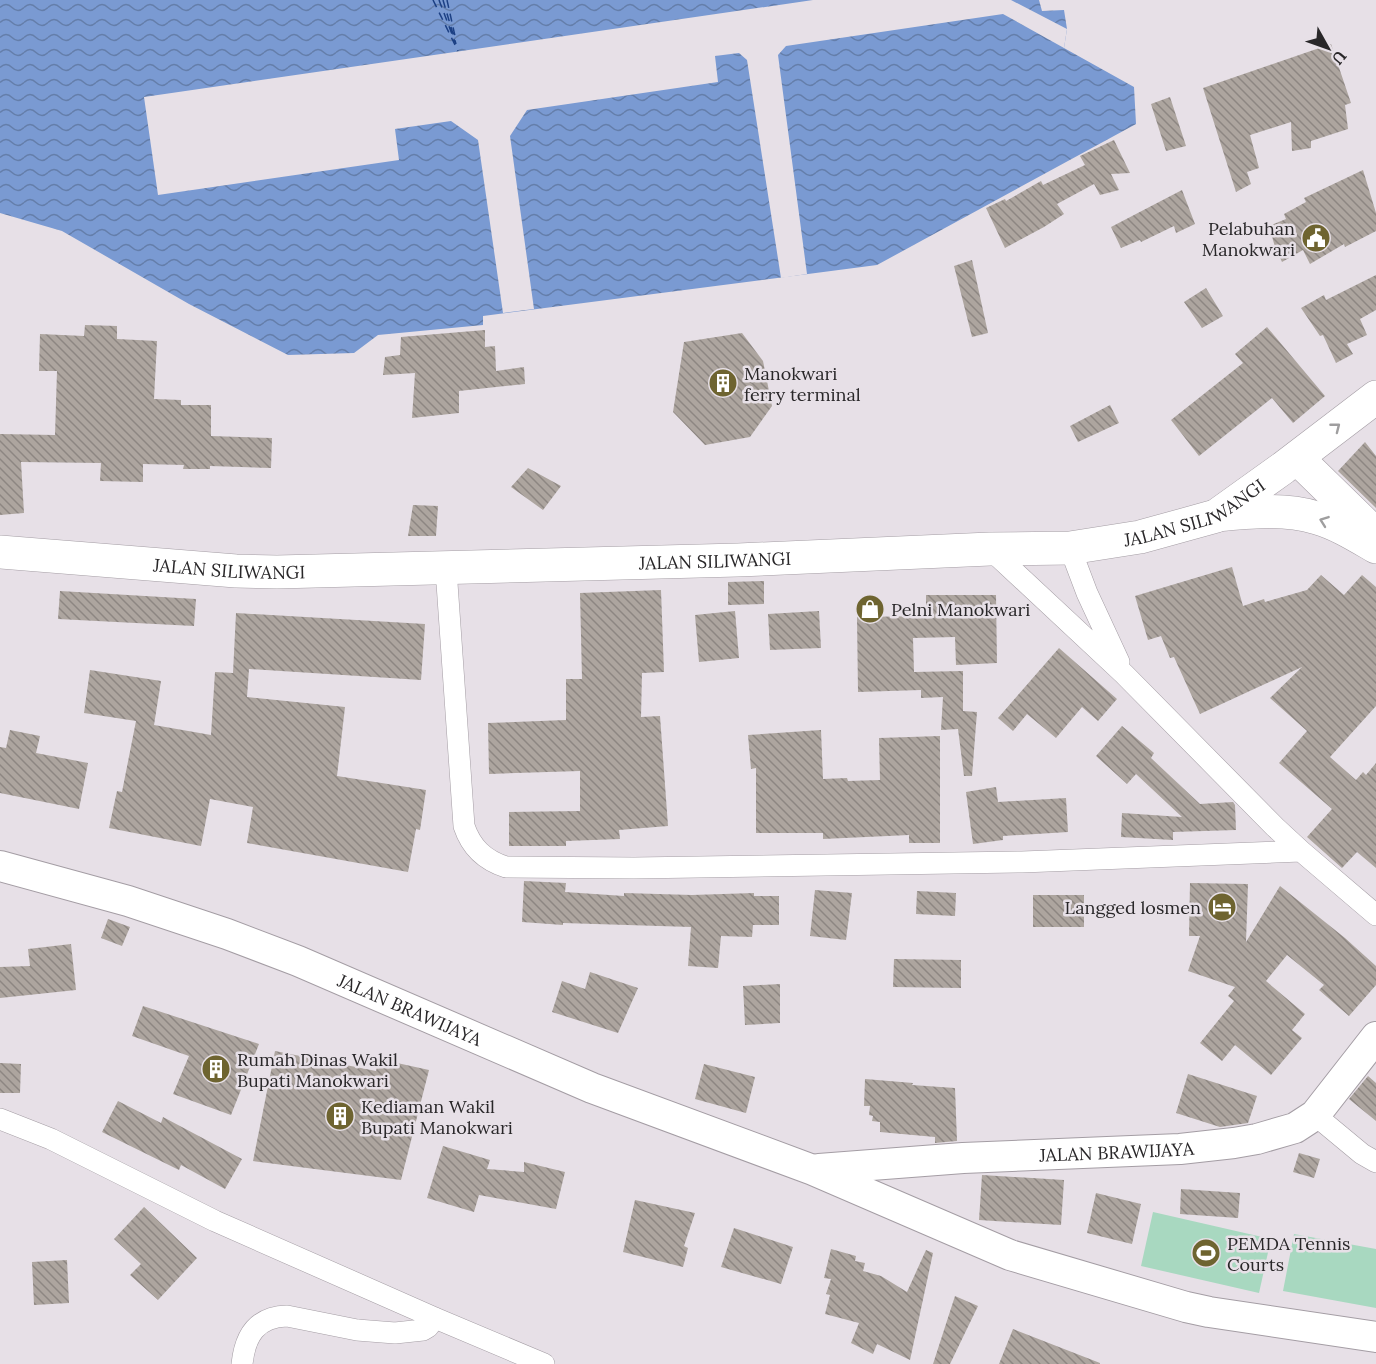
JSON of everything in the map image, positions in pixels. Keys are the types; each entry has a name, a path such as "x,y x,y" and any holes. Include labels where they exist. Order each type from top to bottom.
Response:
{"highway":[{"name":"JALAN SILIWANGI","path":"0,552 277,573 1070,548 1140,537 1215,516 1297,458 1376,397"},
{"path":"1297,458 1376,535"},
{"path":"1215,516 1267,511 1288,512 1317,518 1335,525 1376,547"}],"street":[{"path":"1070,548 1092,604 1124,674"},
{"path":"990,549 1124,674 1301,851 1376,915"},
{"path":"447,569 464,826 472,844 479,852 506,867 634,868 1022,862 1301,851"},
{"name":"JALAN BRAWIJAYA","path":"0,866 128,901 269,949 607,1094 813,1170 1010,1255 1186,1307 1376,1338"},
{"name":"JALAN BRAWIJAYA","path":"813,1170 963,1158 1180,1149 1234,1143 1295,1128 1315,1115 1376,1037"},
{"path":"1315,1115 1366,1158 1376,1162"},
{"path":"0,1119 51,1139 215,1221 544,1364"},
{"path":"889,1203 896,1164"},
{"path":"242,1364 248,1337 262,1323 280,1317 287,1316 357,1330 395,1333 423,1330 435,1318"}],"green space":[{"name":"PEMDA Tennis Courts","path":"1153,1212 1271,1239 1259,1293 1141,1266"},
{"path":"1294,1234 1376,1249 1376,1308 1283,1291"}],"water":[{"path":"0,0 1039,0 1042,11 1064,10 1067,29 1064,48 1134,87 1136,124 877,265 483,316 483,325 378,335 354,353 288,355 189,304 62,231 0,213"}],"pier":[{"path":"813,0 1011,0 1067,29 1064,48 1003,14 786,46 778,55 807,274 781,278 747,60 739,53 715,56 718,82 527,110 510,136 534,309 503,313 478,140 451,121 395,129 399,160 158,195 144,97"}],"building":[{"path":"1331,44 1351,103 1345,105 1348,129 1311,141 1311,148 1292,151 1291,122 1250,135 1259,168 1247,172 1251,184 1236,192 1203,88"},
{"path":"1170,97 1186,146 1166,151 1151,104"},
{"path":"1114,140 1130,173 1111,174 1119,190 1100,195 1094,184 1057,204 1064,214 1005,248 986,208 1005,199 1006,201 1041,181 1043,185 1085,165 1080,156"},
{"path":"1363,170 1376,213 1376,231 1345,247 1344,244 1310,264 1303,250 1282,262 1269,226 1286,219 1284,214 1306,202 1304,198"},
{"path":"1182,190 1195,224 1176,233 1174,226 1141,242 1140,240 1121,248 1111,227"},
{"path":"972,260 988,333 972,337 954,266"},
{"path":"1376,275 1376,310 1360,319 1367,335 1347,344 1353,354 1336,363 1323,335 1320,336 1301,308 1324,295 1326,300"},
{"path":"1206,288 1223,316 1202,328 1184,302"},
{"path":"85,325 117,326 117,339 157,341 154,399 181,400 181,405 211,405 211,436 272,438 271,468 210,466 210,469 183,469 184,465 143,464 143,482 100,481 101,463 21,462 24,513 0,515 0,434 55,435 57,371 39,371 40,334 84,336"},
{"path":"1267,327 1325,396 1293,423 1272,398 1199,456 1171,420 1243,363 1235,354"},
{"path":"485,330 485,347 495,346 496,371 524,367 525,384 459,391 459,413 412,418 415,373 383,375 385,357 400,355 401,337"},
{"name":"Manokwari ferry terminal","path":"742,333 763,361 772,406 750,437 705,445 673,412 684,342"},
{"path":"1110,405 1119,423 1078,442 1070,426"},
{"path":"1365,442 1376,456 1376,508 1338,471"},
{"path":"528,468 561,486 543,510 511,487"},
{"path":"413,505 438,506 436,536 408,536"},
{"path":"1232,567 1243,606 1307,590 1321,575 1344,595 1362,575 1376,587 1376,706 1330,757 1356,780 1363,772 1366,775 1376,763 1376,868 1357,852 1342,868 1307,837 1332,809 1279,763 1307,731 1270,698 1302,667 1200,714 1174,657 1170,658 1161,636 1148,640 1135,596"},
{"path":"764,581 764,604 728,605 728,582"},
{"path":"661,590 664,672 642,673 641,717 660,716 668,826 619,830 620,839 566,841 566,846 509,846 509,812 580,811 580,771 489,774 488,723 566,720 566,679 582,679 580,593"},
{"path":"60,591 196,599 194,626 58,619"},
{"path":"926,595 996,595 997,663 956,665 955,637 913,638 914,672 963,671 963,711 977,712 972,776 964,776 958,729 941,730 943,697 921,698 921,690 858,692 857,617 926,616"},
{"path":"735,611 739,658 699,662 695,615"},
{"path":"819,611 821,648 770,650 768,614"},
{"path":"236,613 425,624 421,680 249,669 247,697 345,707 337,776 426,790 420,830 416,829 408,872 247,843 253,807 210,799 201,846 109,828 117,791 122,792 136,721 84,713 90,670 161,681 154,725 211,735 215,672 233,673"},
{"path":"1059,648 1117,699 1098,721 1082,707 1056,738 1027,714 1013,731 998,718"},
{"path":"1122,726 1154,753 1151,758 1200,804 1233,802 1236,830 1173,832 1173,840 1121,837 1122,813 1182,817 1136,774 1127,784 1096,756"},
{"path":"10,730 40,736 36,753 88,763 79,809 0,793 0,747 6,748"},
{"path":"821,730 823,779 847,778 848,781 880,780 879,738 940,736 940,843 909,843 909,835 823,839 823,833 756,833 756,768 751,769 748,735"},
{"path":"996,787 998,802 1066,798 1068,832 1003,836 1003,840 973,844 966,792"},
{"path":"524,881 566,883 565,892 624,896 624,893 692,895 754,893 754,896 779,896 779,925 753,925 752,937 721,936 718,968 688,966 691,927 522,922"},
{"path":"1190,883 1248,884 1246,942 1280,886 1376,966 1376,985 1349,1016 1319,990 1324,985 1287,955 1266,981 1305,1014 1292,1030 1302,1038 1271,1075 1235,1045 1222,1061 1200,1043 1234,1001 1228,996 1235,987 1188,971 1200,936 1189,936"},
{"path":"815,890 852,893 846,940 810,936"},
{"path":"917,891 956,893 955,916 916,914"},
{"path":"1033,895 1084,895 1084,927 1033,927"},
{"path":"108,919 130,927 122,946 101,938"},
{"path":"71,944 76,990 0,998 0,967 30,966 28,949"},
{"path":"894,959 961,960 961,988 893,987"},
{"path":"590,972 638,988 618,1033 552,1012 562,981 585,989"},
{"path":"780,984 780,1023 745,1025 743,986"},
{"name":"Rumah Dinas Wakil Bupati Manokwari","path":"143,1006 259,1044 231,1115 173,1094 189,1056 132,1036"},
{"name":"Kediaman Wakil Bupati Manokwari","path":"275,1051 376,1071 379,1059 429,1070 401,1180 253,1161"},
{"path":"0,1063 21,1064 20,1093 0,1093"},
{"path":"704,1064 755,1077 746,1113 695,1099"},
{"path":"1188,1074 1257,1096 1248,1123 1220,1127 1176,1113"},
{"path":"1368,1076 1376,1083 1376,1121 1349,1099"},
{"path":"865,1079 955,1088 957,1141 935,1143 935,1137 880,1132 880,1122 872,1121 873,1116 869,1115 870,1106 864,1106"},
{"path":"118,1101 161,1123 163,1117 242,1159 225,1189 181,1165 179,1170 102,1132"},
{"path":"443,1146 490,1160 487,1169 524,1172 524,1162 565,1172 556,1209 479,1195 474,1212 427,1198"},
{"path":"1299,1153 1320,1159 1314,1178 1293,1172"},
{"path":"982,1175 1064,1180 1061,1225 979,1220"},
{"path":"1181,1189 1240,1193 1238,1218 1180,1214"},
{"path":"1096,1193 1141,1204 1132,1244 1087,1233"},
{"path":"635,1200 695,1213 684,1246 688,1248 683,1267 623,1252"},
{"path":"144,1207 197,1258 158,1300 130,1275 141,1264 114,1239"},
{"path":"734,1228 793,1247 781,1284 721,1267"},
{"path":"831,1249 856,1256 855,1261 865,1263 863,1271 881,1276 907,1292 926,1250 933,1253 910,1360 877,1344 873,1354 851,1343 859,1323 825,1314 830,1295 826,1294 831,1279 824,1278"},
{"path":"67,1260 69,1303 34,1305 32,1262"},
{"path":"955,1296 978,1306 950,1364 933,1364"},
{"path":"1013,1329 1100,1363 1100,1364 999,1364"}],"ferry route":[{"path":"433,0 458,51"},
{"path":"439,0 455,42"},
{"path":"443,0 456,44"},
{"path":"447,0 455,36"}],"place":[{"name":"Pelabuhan Manokwari","path":"1316,238"},
{"name":"Manokwari ferry terminal","path":"723,383"},
{"name":"Pelni Manokwari","path":"870,609"},
{"name":"Langged losmen","path":"1222,907"},
{"name":"Rumah Dinas Wakil Bupati Manokwari","path":"216,1069"},
{"name":"Kediaman Wakil Bupati Manokwari","path":"340,1116"},
{"name":"PEMDA Tennis Courts","path":"1206,1253"}]}
